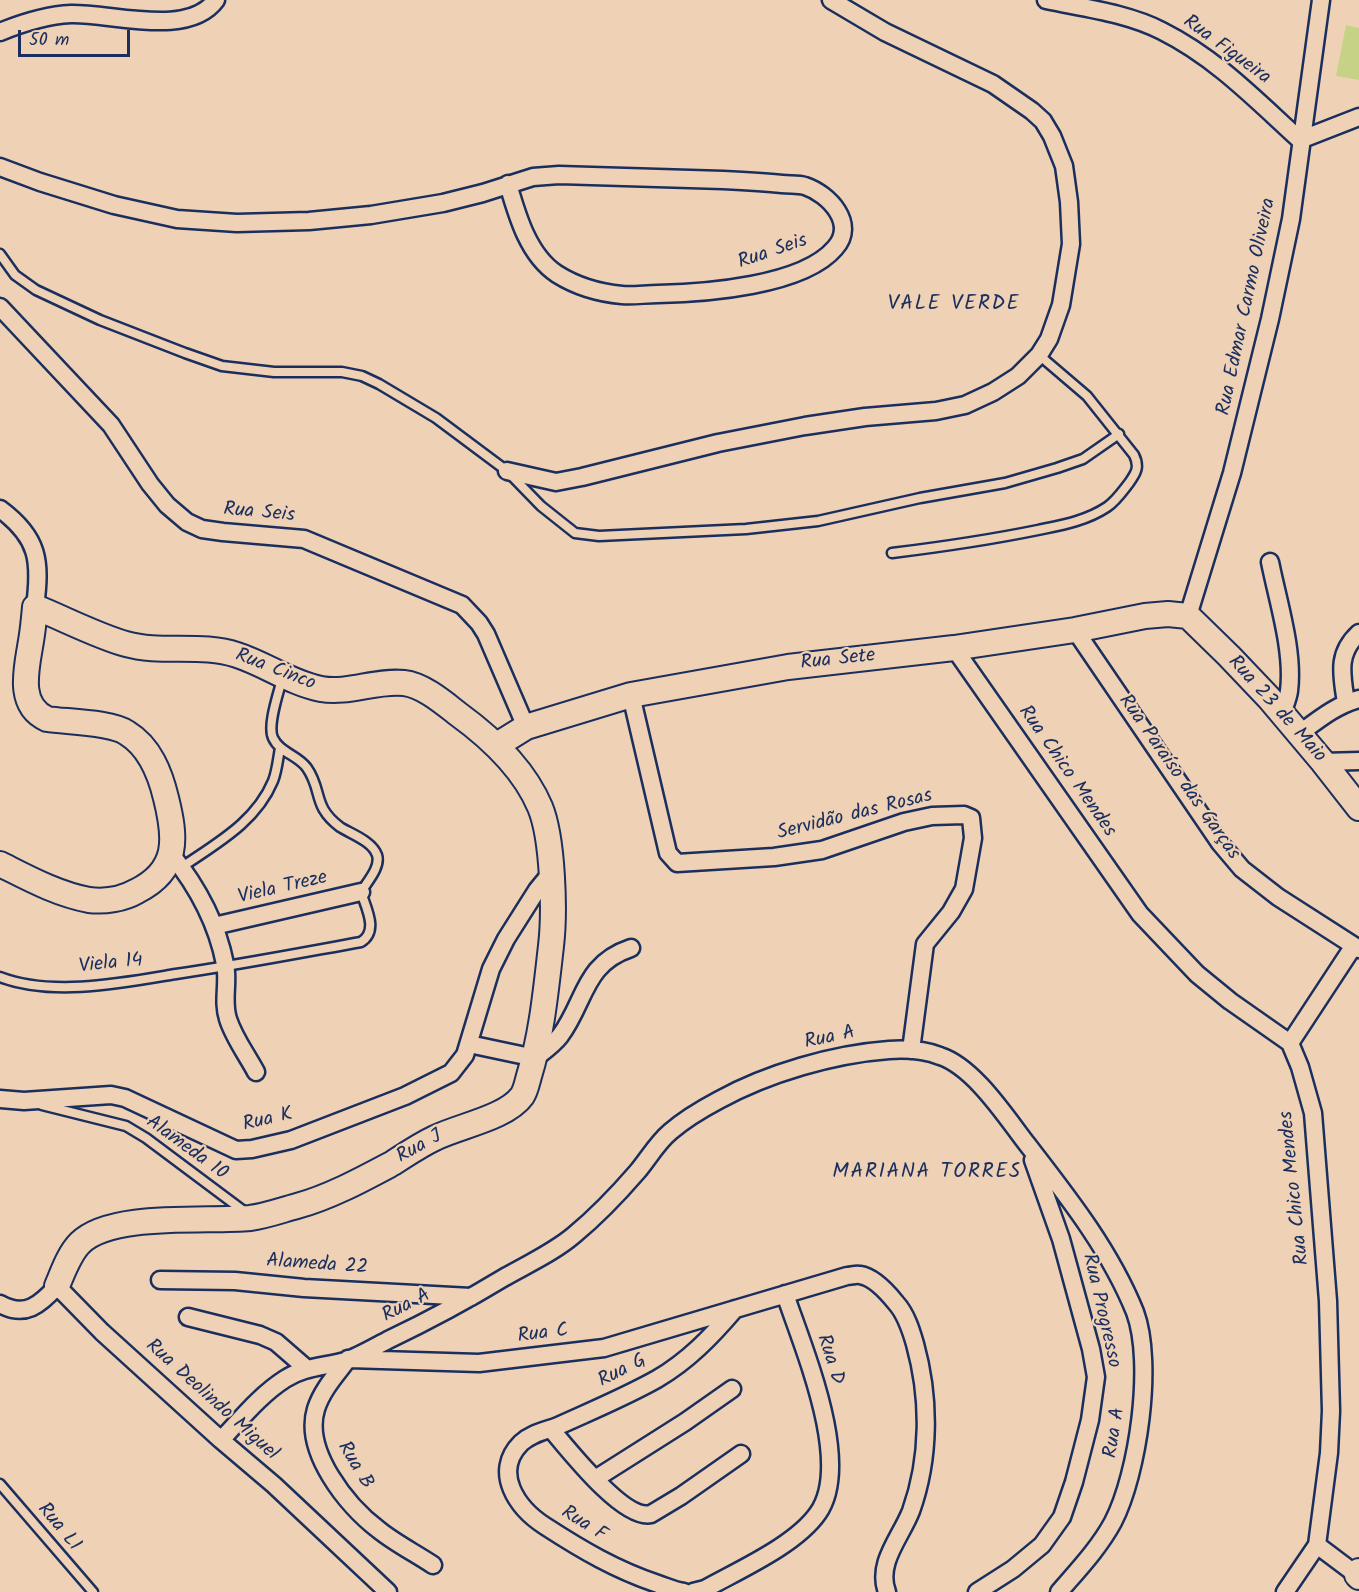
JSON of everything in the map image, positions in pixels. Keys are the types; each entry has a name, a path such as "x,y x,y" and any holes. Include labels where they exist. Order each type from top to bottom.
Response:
{"street":[{"path":"0,32 47,18 70,14 170,21 188,18 202,12 211,7 216,0"},
{"path":"507,471 556,482 718,443 805,426 965,405 993,392 1018,376 1040,355 1049,339 1061,305 1071,244 1064,166 1052,136 1043,121 1032,111 993,84 885,32 831,0"},
{"name":"Rua Figueira","path":"1046,0 1129,19 1161,30 1195,50 1237,81 1300,140"},
{"name":"Rua Edmar Carmo Oliveira","path":"1188,616 1232,473 1270,319 1291,219 1300,140 1321,0"},
{"path":"1300,140 1359,117"},
{"name":"Rua Seis","path":"0,167 114,205 177,219 237,223 309,221 371,215 453,201 483,193 508,184 533,177 560,175 747,181 804,186 820,194 834,205 842,217 842,236 836,248 818,262 793,273 759,283 701,293 622,295 579,286 556,273 542,259 526,236 516,213 508,184"},
{"name":"Rua Seis","path":"0,307 111,425 155,491 187,522 202,529 304,539 462,605 479,622 486,634 526,727"},
{"path":"0,509 26,532 33,543 38,587 26,680 27,697 32,709 47,719 126,732 142,746 160,773 170,813 172,840 177,860 200,895 214,926 226,966 225,1004 228,1020 256,1072"},
{"path":"1270,561 1286,637 1290,673 1289,694 1282,714"},
{"name":"Rua Cinco","path":"35,607 126,644 236,654 320,689 340,690 364,685 406,683 426,691 449,706 497,745 526,782 541,807"},
{"name":"Rua Sete","path":"497,745 526,727 631,695 788,667 954,648 1075,630 1145,616 1168,614 1188,616"},
{"name":"Rua 23 de Maio","path":"1188,616 1229,656 1282,714 1359,808"},
{"name":"Rua Paraíso das Garças","path":"1075,630 1220,843 1242,869 1278,897 1356,948"},
{"path":"1299,734 1352,701 1342,671 1344,653 1351,640 1359,633"},
{"name":"Rua Chico Mendes","path":"954,648 1146,921 1197,974 1290,1043 1300,1067 1312,1113 1328,1301 1330,1432 1317,1545 1285,1592"},
{"name":"Servidão das Rosas","path":"631,695 668,853 677,863 774,857 822,850 904,822 932,816 964,815 971,818 973,838 964,890 951,912 925,945 911,1050"},
{"path":"1323,762 1359,761"},
{"name":"Rua J","path":"57,1286 79,1243 107,1228 127,1224 184,1220 252,1218 303,1204 357,1182 434,1138 512,1106 526,1089 535,1058 553,928 547,829 541,807"},
{"path":"0,864 51,889 92,900 111,900 130,895 158,879 167,867 177,860"},
{"name":"Rua K","path":"0,1099 24,1101 111,1095 126,1098 236,1150 252,1149 291,1140 405,1096 441,1079 458,1066 470,1044 492,969 522,913 551,873"},
{"name":"Viela Treze","path":"214,926 362,892"},
{"path":"470,1044 535,1058 558,1038 600,965 615,954 632,948"},
{"path":"1290,1043 1356,948"},
{"name":"Rua A","path":"221,1440 271,1389 288,1377 306,1368 348,1359 472,1297 572,1237 638,1171 667,1134 724,1097 796,1068 864,1053 911,1050 941,1056 965,1072 987,1094 1092,1230 1120,1279 1137,1317 1143,1357 1142,1402 1131,1472 1114,1520 1092,1554 1059,1592"},
{"name":"Rua Progresso","path":"977,1592 1013,1569 1042,1545 1062,1517 1074,1482 1090,1420 1096,1377 1091,1349 1061,1239 1028,1145"},
{"path":"736,1308 847,1276 861,1275 888,1292 902,1310 912,1334 921,1367 926,1401 924,1449 920,1482 883,1576 887,1592"},
{"name":"Alameda 22","path":"160,1280 235,1281 304,1288 472,1297"},
{"path":"0,1304 14,1311 24,1311 40,1302 57,1286"},
{"name":"Rua Deolindo Miguel","path":"57,1286 102,1332 274,1485 388,1592"},
{"name":"Rua D","path":"693,1592 705,1589 779,1548 818,1513 828,1491 832,1468 828,1433 820,1401 785,1294"},
{"name":"Rua C","path":"348,1359 479,1363 542,1357 604,1348 700,1321 736,1308"},
{"name":"Rua G","path":"515,1450 532,1435 551,1429 660,1378 706,1342 736,1308"},
{"path":"188,1317 260,1335 276,1342 306,1368"},
{"name":"Rua B","path":"348,1359 323,1392 315,1412 315,1434 319,1453 334,1482 355,1508 378,1530 433,1565"},
{"path":"595,1479 732,1389"},
{"path":"551,1429 595,1479 622,1504 645,1516 681,1496 741,1454"},
{"name":"Rua F","path":"515,1450 509,1461 507,1472 509,1483 525,1508 537,1521 590,1555 639,1578 684,1592"},
{"path":"1317,1545 1358,1574"}],"lane":[{"path":"0,254 15,275 36,290 100,320 222,366 274,372 342,372 362,376 379,384 436,418 507,471 541,506 575,533 599,536 746,529 818,521 910,500 1005,483 1083,459 1119,434"},
{"path":"892,553 980,542 1071,523 1108,506 1121,494 1138,469 1138,462 1134,454 1087,396 1040,355"},
{"path":"283,675 272,736 280,748 307,768 321,808 330,818 374,850 378,864 362,892"},
{"path":"177,860 240,826 256,812 274,779 280,748"},
{"name":"Viela 14","path":"0,977 18,984 36,986 105,986 361,942 370,934 371,925 362,892"},
{"name":"Alameda 10","path":"24,1101 126,1126 146,1138 252,1218"},
{"name":"Rua L1","path":"0,1484 93,1592"}],"green space":[{"path":"1346,25 1359,28 1359,80 1336,76"}],"district":[{"name":"VALE VERDE","path":"954,305"},
{"name":"MARIANA TORRES","path":"927,1173"}]}
